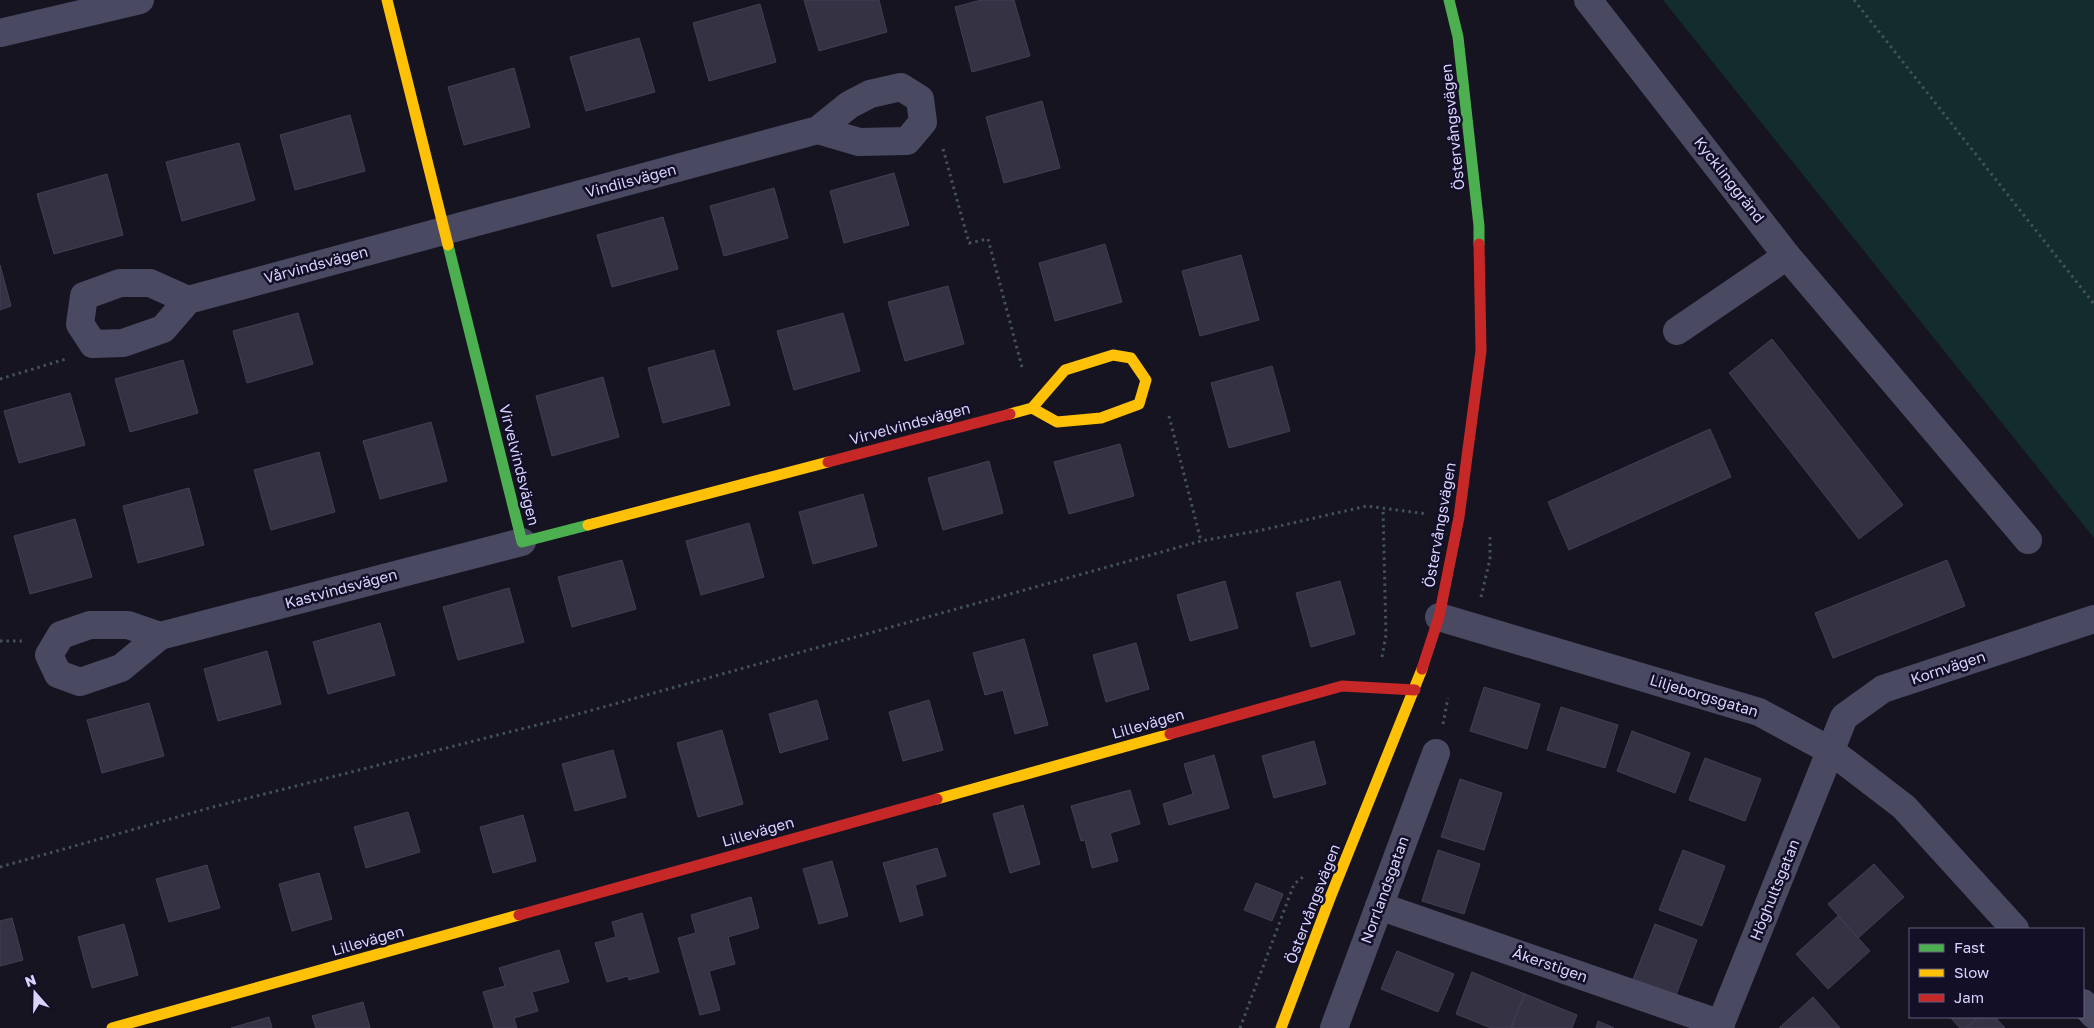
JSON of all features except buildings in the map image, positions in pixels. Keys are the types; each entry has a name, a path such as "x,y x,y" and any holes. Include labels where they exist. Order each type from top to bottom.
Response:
{"street":[{"path":"0,33 140,0"},
{"name":"Virvelvindsvägen","path":"387,0 522,542 1032,408"},
{"name":"Östervångsvägen","path":"1281,1028 1330,898 1415,690 1439,617 1459,517 1481,351 1479,226 1458,37 1449,0"},
{"name":"Kycklinggränd","path":"1588,0 1787,256 2028,540"},
{"name":"Vindilsvägen","path":"445,231 818,130 849,106 870,94 901,86 920,99 923,122"},
{"path":"818,130 860,142 907,140 923,122"},
{"name":"Vårvindsvägen","path":"188,300 445,231"},
{"path":"1677,331 1787,256"},
{"path":"120,283 150,283 188,300 163,329 123,343 93,344 80,324 84,296 120,283"},
{"path":"1113,355 1131,358 1146,380 1139,404 1101,418 1057,422 1032,408 1065,370 1113,355"},
{"name":"Kastvindsvägen","path":"160,636 522,542"},
{"name":"Liljeborgsgatan","path":"1439,617 1760,712 1831,752 1904,807 2014,928"},
{"name":"Kornvägen","path":"1831,752 1844,717 1883,689 2094,619"},
{"name":"Lillevägen","path":"112,1028 1342,686 1415,690"},
{"name":"Höghultsgatan","path":"1720,1026 1831,752"},
{"name":"Norrlandsgatan","path":"1334,1028 1436,753"},
{"name":"Åkerstigen","path":"1379,906 1720,1026"},
{"path":"2084,1004 2094,1016"}],"path":[{"path":"1854,0 2094,304"},
{"path":"923,122 940,135 969,243 988,239 1032,408"},
{"path":"0,379 75,357 93,344"},
{"path":"1146,380 1166,404 1201,541"},
{"path":"0,867 213,807 553,721 1201,541 1262,530 1367,506 1459,517"},
{"path":"1375,688 1386,636 1384,508"},
{"path":"1240,1028 1294,884 1306,874"}],"green space":[{"path":"1663,0 2094,0 2094,538"}],"traffic: fast":[{"path":"1449,0 1458,37 1479,226 1479,244"},
{"path":"448,245 522,542 588,525"}],"traffic: slow":[{"path":"387,0 448,245"},
{"path":"1010,414 1032,408 1065,370 1113,355 1131,358 1146,380 1139,404 1101,418 1057,422 1032,408"},
{"path":"588,525 828,462"},
{"path":"1281,1028 1330,898 1422,669"},
{"path":"937,799 1170,734"},
{"path":"112,1028 519,915"}],"traffic: jam":[{"path":"1422,669 1439,617 1459,517 1481,351 1479,244"},
{"path":"828,462 1010,414"},
{"path":"1170,734 1342,686 1415,690"},
{"path":"519,915 937,799"}]}
